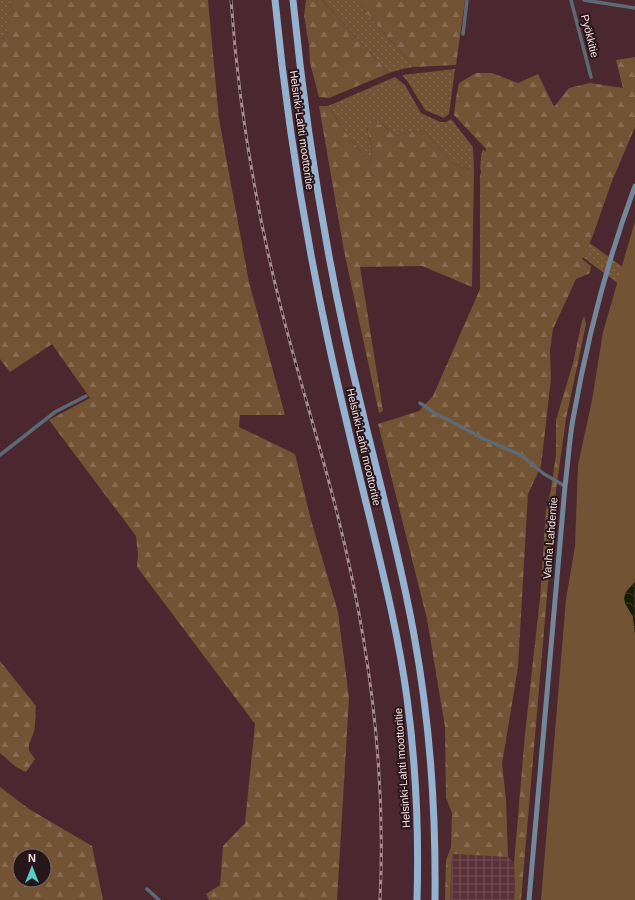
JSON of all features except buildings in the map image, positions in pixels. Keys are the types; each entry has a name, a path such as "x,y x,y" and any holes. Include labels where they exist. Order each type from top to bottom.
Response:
{"highway":[{"name":"Helsinki-Lahti moottoritie","path":"275,0 292,139 307,234 329,347 391,609 407,699 417,813 417,900"},
{"name":"Helsinki-Lahti moottoritie","path":"293,0 310,136 340,313 366,431 402,575 416,643 431,757 434,812 435,900"}],"main road":[{"name":"Vanha Lahdentie","path":"528,900 565,486 573,420 592,326 624,214 635,186"}],"street":[{"path":"463,34 467,0"},
{"name":"Pyökkitie","path":"571,0 591,77"},
{"path":"584,0 635,8"},
{"path":"0,455 54,412 86,396"},
{"path":"420,403 433,412 486,440 521,455 544,474 565,486"},
{"path":"146,889 160,900"}],"shaded area":[{"path":"452,854 508,857 514,863 514,900 450,900"}],"green space":[{"path":"0,0 11,0 7,39 0,38"},
{"path":"11,0 208,0 219,119 249,282 285,415 240,415 239,427 295,454 311,520 338,612 349,698 337,900 209,900 206,894 220,885 223,846 245,823 255,724 137,567 138,555 136,536 49,420 90,398 52,344 10,372 0,359 0,38 6,39"},
{"path":"306,0 322,0 389,73 329,98 319,97 310,63 309,45 304,16"},
{"path":"322,0 355,0 414,67 389,73"},
{"path":"355,0 465,0 456,65 414,67"},
{"path":"635,57 635,127 612,181 592,238 582,259 591,266 590,273 576,279 553,329 550,350 551,379 541,466 528,494 518,667 502,764 506,799 508,857 452,854 450,900 445,900 446,860 451,847 452,813 446,798 445,727 427,619 378,424 419,411 433,396 480,289 480,176 486,149 454,115 459,83 476,73 492,73 518,83 538,74 554,107 569,88 590,83 623,88 616,60"},
{"path":"455,69 449,114 444,118 425,110 402,75"},
{"path":"395,77 405,85 421,113 440,122 446,122 451,119 473,147 474,171 452,163 424,130 396,135 381,124 367,128 372,152 370,163 351,140 328,106"},
{"path":"319,106 328,106 351,140 370,163 372,152 367,127 381,124 396,135 424,130 452,163 474,171 472,287 422,266 360,267 383,411 379,413 344,251"},
{"path":"483,149 532,201 635,276 627,290 515,206 480,169"},
{"path":"635,221 635,582 626,592 625,603 633,617 635,634 635,900 541,900 566,599 575,546 578,465 592,400 603,332"},
{"path":"584,316 586,324 566,419 556,490 521,900 514,900 514,863 525,734 540,598 546,510 556,455 556,420 573,363"},
{"path":"0,661 36,706 35,728 29,745 30,751 35,759 26,772 16,767 0,753"},
{"path":"0,787 29,809 92,846 103,900 0,900"}],"water":[{"path":"635,582 635,634 633,617 625,603 624,598 626,592"}],"railway":[{"path":"231,0 238,76 255,191 286,327 343,537 363,639 377,743 381,848 380,900"}]}
